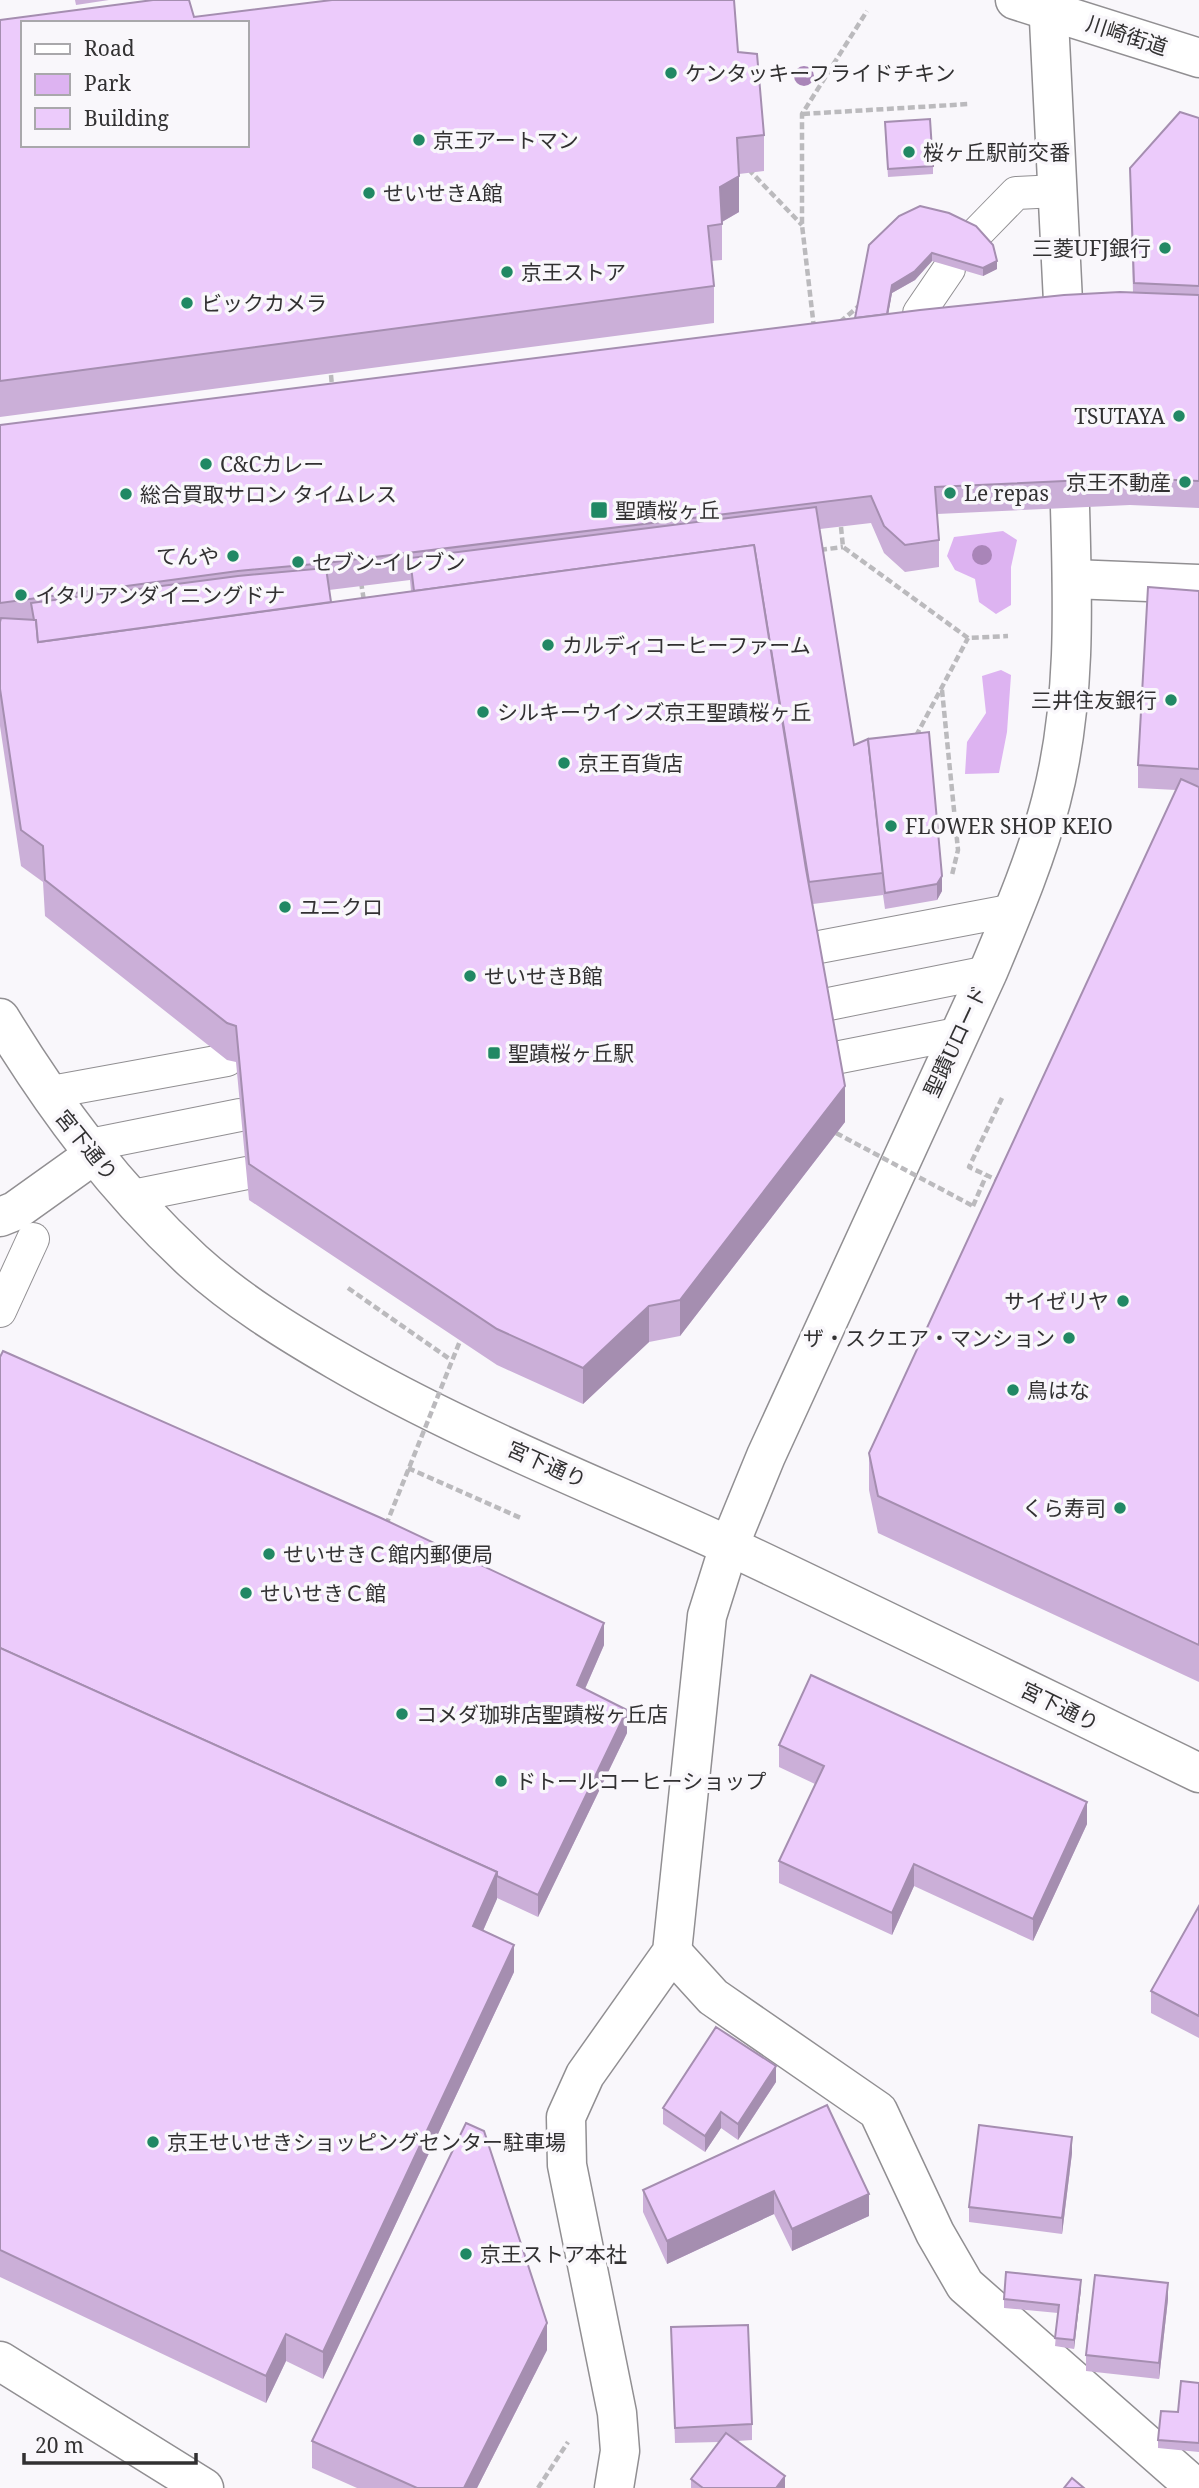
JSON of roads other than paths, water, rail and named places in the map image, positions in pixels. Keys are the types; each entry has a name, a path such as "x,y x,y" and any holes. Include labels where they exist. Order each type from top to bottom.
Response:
{"street":[{"name":"川崎街道","path":"1037,3 1199,58"},
{"path":"1037,3 1057,191 1064,322"},
{"name":"聖蹟Uロード","path":"672,1952 707,1616 729,1546 957,1034 988,972 1014,911 1051,802 1067,714 1072,579 1070,508"},
{"path":"1072,579 1199,584"},
{"name":"宮下通り","path":"0,1018 46,1093 88,1151 128,1197 195,1263 278,1326 401,1398 729,1546 1199,1773"},
{"path":"0,1217 15,1211 88,1151"},
{"path":"614,2488 620,2451 617,2413 567,2165 566,2117 585,2075 672,1952 713,1997 878,2112 935,2233 965,2285 1196,2488"},
{"path":"0,2361 204,2488"}],"lane":[{"path":"976,234 1016,192 1057,191"},
{"path":"920,337 919,313 949,269"},
{"path":"814,948 1014,911"},
{"path":"824,1004 988,972"},
{"path":"835,1058 957,1034"},
{"path":"46,1093 227,1059"},
{"path":"88,1151 240,1115"},
{"path":"128,1197 247,1173"},
{"path":"0,1311 33,1239"}],"place":[{"name":"ケンタッキーフライドチキン","path":"671,73"},
{"name":"京王アートマン","path":"419,140"},
{"name":"桜ヶ丘駅前交番","path":"909,152"},
{"name":"せいせきA館","path":"369,193"},
{"name":"三菱UFJ銀行","path":"1165,248"},
{"name":"京王ストア","path":"507,272"},
{"name":"ビックカメラ","path":"187,303"},
{"name":"TSUTAYA","path":"1179,416"},
{"name":"C&Cカレー","path":"206,464"},
{"name":"京王不動産","path":"1185,482"},
{"name":"Le repas","path":"950,493"},
{"name":"総合買取サロン タイムレス","path":"126,494"},
{"name":"聖蹟桜ヶ丘","path":"599,510"},
{"name":"てんや","path":"233,556"},
{"name":"セブン-イレブン","path":"298,562"},
{"name":"イタリアンダイニングドナ","path":"21,595"},
{"name":"カルディコーヒーファーム","path":"548,645"},
{"name":"三井住友銀行","path":"1171,700"},
{"name":"シルキーウインズ京王聖蹟桜ヶ丘","path":"483,712"},
{"name":"京王百貨店","path":"564,763"},
{"name":"FLOWER SHOP KEIO","path":"891,826"},
{"name":"ユニクロ","path":"285,907"},
{"name":"せいせきB館","path":"470,976"},
{"name":"聖蹟桜ヶ丘駅","path":"494,1053"},
{"name":"サイゼリヤ","path":"1123,1301"},
{"name":"ザ・スクエア・マンション","path":"1069,1338"},
{"name":"鳥はな","path":"1013,1390"},
{"name":"くら寿司","path":"1120,1508"},
{"name":"せいせきＣ館内郵便局","path":"269,1554"},
{"name":"せいせきＣ館","path":"246,1593"},
{"name":"コメダ珈琲店聖蹟桜ヶ丘店","path":"402,1714"},
{"name":"ドトールコーヒーショップ","path":"501,1781"},
{"name":"京王せいせきショッピングセンター駐車場","path":"153,2142"},
{"name":"京王ストア本社","path":"466,2254"}]}
